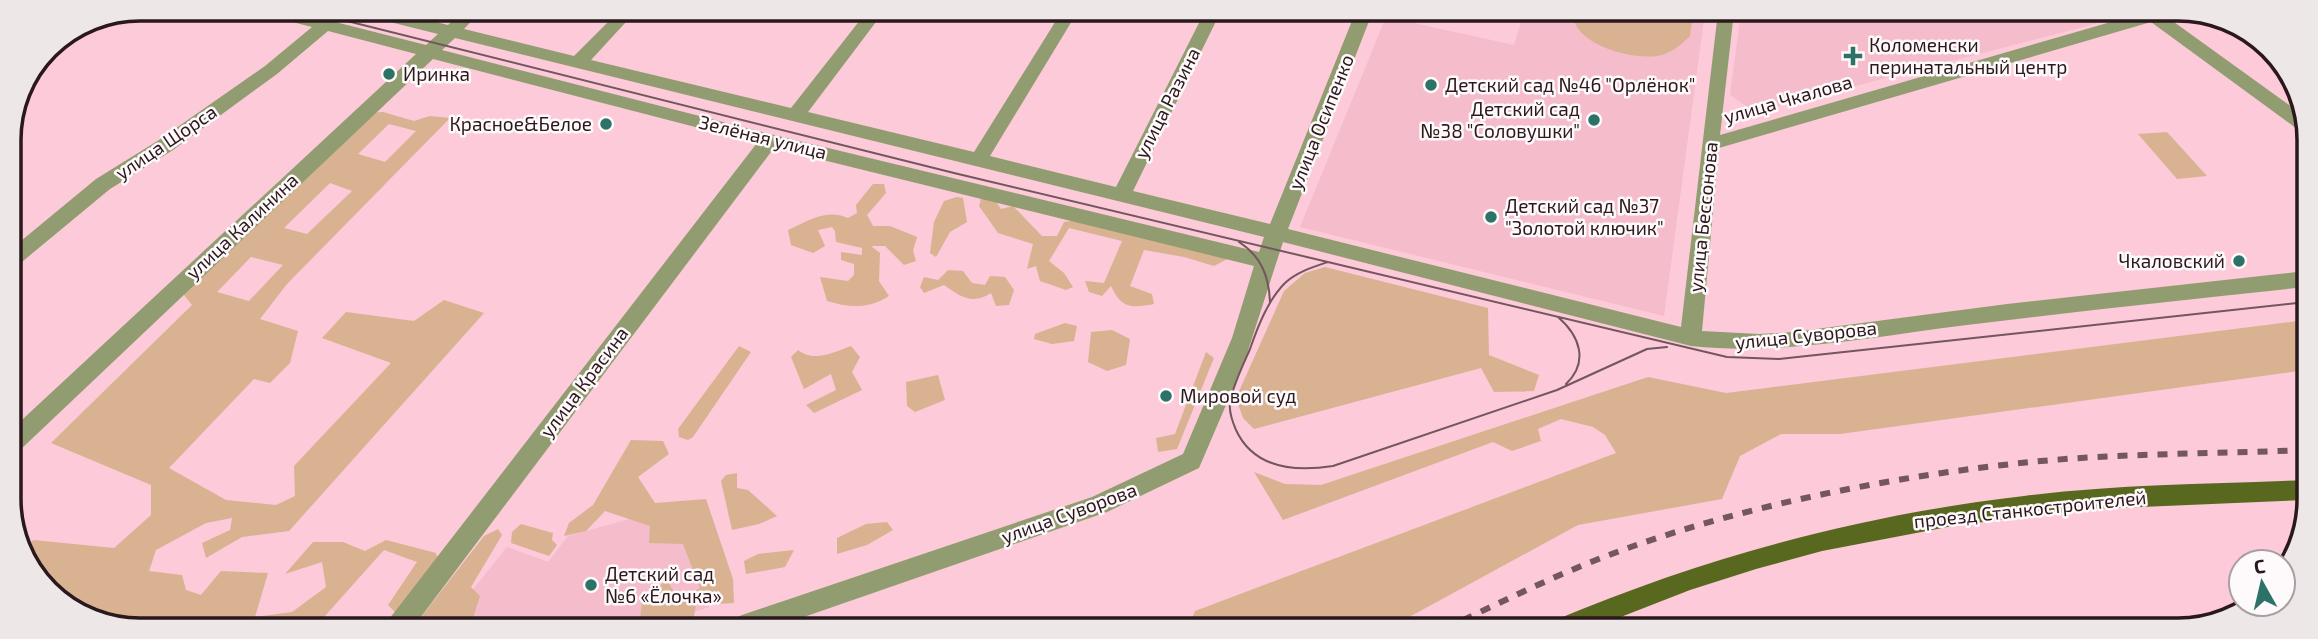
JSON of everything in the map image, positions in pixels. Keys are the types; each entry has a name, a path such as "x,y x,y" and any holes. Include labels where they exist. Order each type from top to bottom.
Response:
{"main road":[{"name":"проезд Станкостроителей","path":"1588,618 1629,601 1740,563 1830,538 1909,522 2093,499 2297,490"}],"street":[{"name":"Зелёная улица","path":"310,21 770,139 1265,261"},
{"name":"Зелёная улица","path":"410,21 1276,233"},
{"name":"улица Калинина","path":"21,435 462,21"},
{"path":"578,62 618,21"},
{"path":"795,116 868,21"},
{"path":"978,161 1064,21"},
{"name":"улица Разина","path":"1121,196 1208,21"},
{"name":"улица Осипенко","path":"1265,261 1361,21"},
{"name":"улица Бессонова","path":"1690,338 1725,21"},
{"name":"улица Чкалова","path":"1710,144 2133,21"},
{"path":"2166,21 2295,119"},
{"name":"улица Щорса","path":"21,252 103,184 166,145 271,70 325,25"},
{"name":"улица Красина","path":"406,618 770,139"},
{"name":"улица Суворова","path":"1276,233 1690,338 1740,344 2297,280"},
{"name":"улица Суворова","path":"768,618 1099,505 1191,461 1233,365 1265,261"}],"shaded area":[{"path":"1384,21 1404,21 1514,45 1521,21 1704,21 1664,316 1300,227"},
{"path":"1692,21 1690,36 1675,49 1646,57 1604,48 1582,33 1575,23"},
{"name":"Коломенски перинатальный центр","path":"1740,21 2103,21 1755,112 1730,95"},
{"path":"383,112 414,121 430,116 450,118 287,284 260,319 298,331 290,363 270,383 254,379 169,468 226,500 276,505 295,496 294,466 391,363 322,338 346,312 414,321 444,300 484,313 289,531 242,537 206,558 202,543 230,530 232,518 206,523 156,550 149,571 182,575 186,590 201,595 221,571 268,573 255,617 292,612 326,587 322,562 285,574 313,542 343,542 365,551 386,540 436,553 441,569 397,614 388,605 417,562 384,550 323,618 140,618 109,614 68,593 41,565 29,543 34,540 114,548 151,515 151,485 51,443 192,305 180,290 364,113","holes":["389,124 416,131 385,162 358,154","330,183 352,191 307,234 284,228","251,257 283,265 249,301 217,292"]},
{"path":"2167,132 2207,176 2177,179 2138,134"},
{"path":"873,184 884,184 886,193 867,215 873,226 890,226 917,237 913,251 916,261 904,265 885,246 871,246 880,253 879,281 889,296 859,306 827,301 820,277 848,281 854,275 854,264 841,260 841,252 862,255 862,248 836,242 832,227 818,230 825,246 813,253 791,245 788,230 825,215 848,218 857,213 856,205"},
{"path":"982,195 991,195 1001,209 1013,206 1042,236 1057,236 1064,222 1084,219 1235,255 1214,266 1144,250 1130,286 1152,294 1154,304 1128,305 1119,299 1111,286 1102,296 1089,292 1085,281 1104,283 1122,241 1069,228 1049,261 1064,273 1073,287 1066,290 1040,281 1036,266 1027,269 1033,244 998,233 979,206"},
{"path":"963,198 967,222 950,232 936,257 930,253 934,222 944,201"},
{"path":"1325,267 1488,308 1489,355 1539,375 1534,391 1494,392 1481,368 1254,429 1243,418 1236,398 1284,291 1305,273"},
{"path":"948,270 963,271 972,283 985,285 990,276 1005,277 1014,290 1009,305 996,306 991,293 972,299 944,285 924,293 920,287 924,277 938,280"},
{"path":"2297,321 2297,371 1840,434 1781,434 1740,456 1722,499 1578,525 1407,618 1192,618 1195,611 1616,453 1605,435 1593,427 1561,419 1538,429 1541,441 1512,451 1493,442 1283,520 1254,472 1285,484 1321,485 1648,377 1726,393"},
{"path":"1065,323 1077,326 1074,341 1052,344 1034,339 1035,334"},
{"path":"1112,330 1130,339 1126,365 1107,371 1088,362 1091,332"},
{"path":"739,346 751,352 693,437 688,440 679,437 678,429"},
{"path":"851,346 860,357 852,372 862,390 814,413 806,405 836,390 831,374 804,389 791,357 798,350 817,356"},
{"path":"1206,352 1214,358 1177,449 1158,452 1156,438 1175,434"},
{"path":"938,375 945,400 915,412 907,406 906,382"},
{"path":"631,440 663,441 669,454 638,477 655,503 706,499 733,579 734,603 696,605 694,618 640,618 642,601 667,580 679,601 700,588 683,544 649,543 650,526 605,511 586,531 564,536 569,523 593,505"},
{"path":"737,473 737,488 748,490 777,516 759,524 732,530 721,481 726,475"},
{"name":"Детский сад №6 «Ёлочка»","path":"687,503 709,607 674,618 450,618 507,547 548,562 568,536"},
{"path":"887,522 893,530 867,545 837,554 837,538 866,524"},
{"path":"521,524 553,533 552,540 557,545 549,556 511,543 512,532"},
{"path":"498,529 502,535 471,587 480,596 473,618 420,618 484,536"},
{"path":"794,550 785,567 746,574 744,561 758,554"}],"tram line":[{"path":"347,21 954,173 1328,262"},
{"path":"1239,242 1258,260 1268,284 1270,302"},
{"path":"1328,262 1727,357 1779,359 2297,303"},
{"path":"1328,262 1295,276 1273,297 1260,322 1231,398 1232,417 1244,443 1253,453 1277,465 1290,468 1333,466 1557,390 1647,349 1667,347"},
{"path":"1558,317 1572,332 1579,349 1578,367 1566,384"}],"railway":[{"path":"1468,618 1628,548 1725,518 1827,493 1930,475 2031,462 2133,455 2297,450"}],"place":[{"name":"Коломенски перинатальный центр","path":"1853,56"},
{"name":"Иринка","path":"389,74"},
{"name":"Детский сад №46 \"Орлёнок\"","path":"1431,85"},
{"name":"Детский сад №38 \"Соловушки\"","path":"1594,120"},
{"name":"Красное&Белое","path":"606,124"},
{"name":"Детский сад №37 \"Золотой ключик\"","path":"1491,217"},
{"name":"Чкаловский","path":"2239,261"},
{"name":"Мировой суд","path":"1166,396"},
{"name":"Детский сад №6 «Ёлочка»","path":"591,585"}]}
